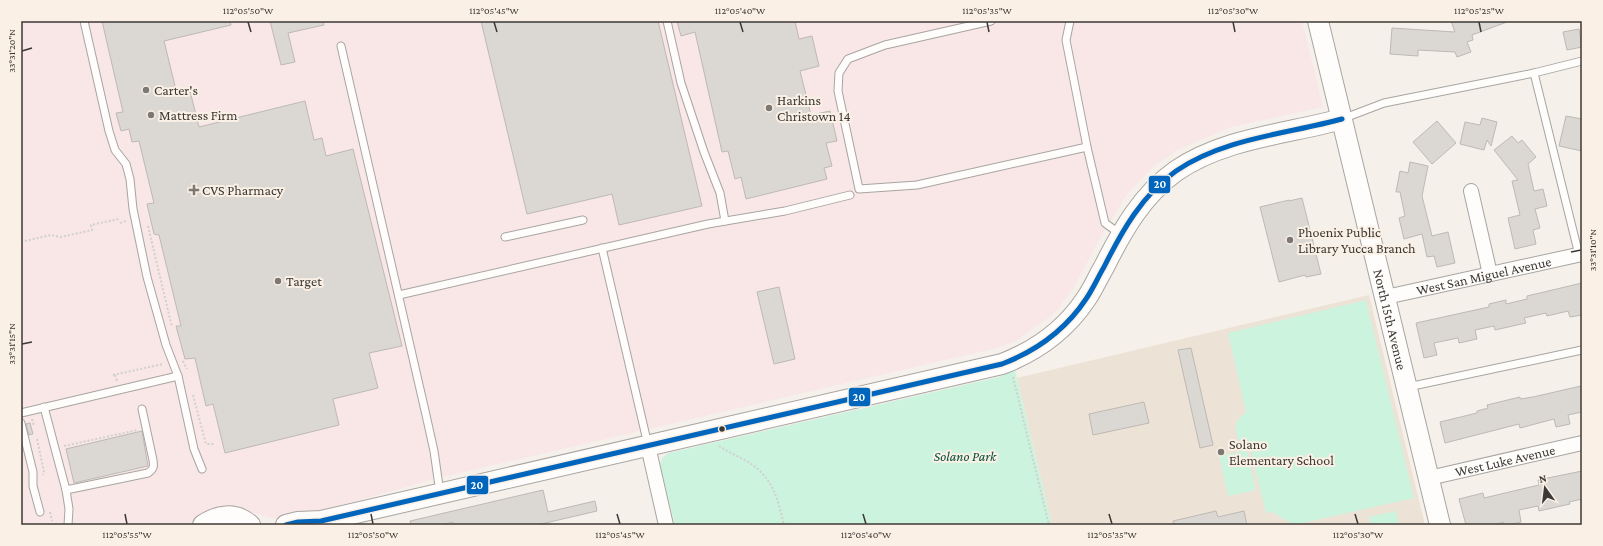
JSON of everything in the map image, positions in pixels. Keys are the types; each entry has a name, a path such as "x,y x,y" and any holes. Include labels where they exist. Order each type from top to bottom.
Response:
{"street":[{"name":"North 15th Avenue","path":"1318,21 1408,387 1440,525"},
{"path":"286,525 298,522 318,523 1002,364 1024,355 1059,331 1070,320 1087,298 1121,235 1141,204 1151,192 1175,172 1192,161 1238,143 1342,119"},
{"path":"1471,191 1490,274"},
{"name":"West San Miguel Avenue","path":"1386,297 1580,254"},
{"name":"West Luke Avenue","path":"1429,478 1582,443"},
{"path":"648,446 666,525"},
{"path":"203,525 210,520 228,516 250,524"}],"lane":[{"path":"84,21 109,131 115,150 126,164 130,179 133,209 147,277 166,345 178,376 194,449 202,469"},
{"path":"667,21 681,83 704,152 720,193 725,221"},
{"path":"991,21 885,45 848,59 839,73 838,91 859,189 917,186 1087,148"},
{"path":"1070,21 1066,40 1087,148 1105,223 1121,235"},
{"path":"341,46 434,451 440,494"},
{"path":"1342,119 1384,103 1534,73 1582,61"},
{"path":"1534,73 1580,254"},
{"path":"399,295 602,248 850,195"},
{"path":"505,237 582,220"},
{"path":"602,248 648,446"},
{"path":"1408,387 1582,350"},
{"path":"21,413 178,376"},
{"path":"44,407 66,490 69,509 68,525"},
{"path":"66,490 148,473 152,470 154,466 142,409"},
{"path":"21,423 33,472 33,486 40,512"}],"path":[{"path":"21,242 51,235 61,236 92,230 91,225 119,219"},
{"path":"147,224 173,330"},
{"path":"180,357 185,363 187,370"},
{"path":"113,375 156,366"},
{"path":"1013,374 1049,525"},
{"path":"193,392 206,444 216,444"},
{"path":"64,446 140,430"},
{"path":"37,439 44,472 43,480"},
{"path":"716,444 751,464 769,480 776,495 784,525"},
{"path":"50,511 52,521"}],"shaded area":[{"path":"21,21 1302,21 1323,107 1231,127 1177,150 1153,167 1127,194 1099,240 1073,289 1057,310 1016,341 997,348 442,477 285,521 243,511 184,525 21,525"},
{"name":"Solano Elementary School","path":"1369,295 1425,525 1052,525 1017,378"}],"green space":[{"path":"1366,300 1414,498 1294,525 1272,512 1266,513 1248,440 1238,441 1236,425 1239,419 1246,412 1228,333"},
{"name":"Solano Park","path":"1015,370 1052,525 675,525 660,464 663,457 669,453 999,377"},
{"path":"1247,450 1256,490 1228,496 1219,456"},
{"path":"1396,511 1399,525 1371,525 1369,517"}],"building":[{"name":"Target","path":"102,21 230,21 231,25 164,41 176,90 189,87 199,127 305,101 314,140 322,138 326,156 353,149 402,346 369,353 378,388 333,399 339,425 225,453 213,404 206,406 195,358 185,359 176,326 181,326 159,235 154,234 147,204 154,203 139,141 132,142 129,129 121,131 116,113 123,112"},
{"path":"270,21 323,21 324,25 288,33 295,62 281,65"},
{"path":"481,21 658,21 702,206 619,225 612,194 527,214"},
{"name":"Harkins Christown 14","path":"677,21 795,21 799,39 812,36 819,66 800,71 811,115 830,111 837,141 826,143 832,166 824,168 827,179 746,199 741,177 735,179 728,151 722,152 695,32 681,36"},
{"path":"1451,21 1507,22 1472,35 1473,40 1467,42 1471,52 1457,57 1455,52 1418,50 1418,56 1390,54 1392,28 1455,32"},
{"path":"1579,29 1582,47 1567,50 1563,32"},
{"path":"1566,116 1582,119 1582,151 1559,146"},
{"path":"1482,118 1497,122 1491,146 1487,140 1484,150 1460,144 1465,122 1480,125"},
{"path":"1437,121 1456,143 1432,164 1413,142"},
{"path":"1512,136 1518,143 1522,140 1536,157 1528,164 1534,191 1543,189 1547,206 1535,209 1540,228 1533,230 1536,244 1515,249 1508,218 1520,215 1512,181 1518,180 1494,150"},
{"path":"1410,162 1428,166 1422,196 1432,236 1448,232 1455,263 1437,267 1434,256 1427,257 1422,234 1404,239 1399,218 1405,216 1400,192 1396,192 1400,171 1408,173"},
{"name":"Phoenix Public Library Yucca Branch","path":"1302,198 1321,274 1306,277 1305,275 1279,282 1260,207"},
{"path":"1582,283 1582,315 1570,317 1568,311 1547,316 1546,313 1524,318 1526,323 1495,330 1494,326 1475,330 1477,339 1459,343 1458,338 1434,343 1437,355 1424,358 1416,323 1489,307 1489,304 1506,300 1506,304 1527,299 1527,296"},
{"path":"779,287 795,359 774,364 757,292"},
{"path":"1191,348 1213,445 1200,448 1178,350"},
{"path":"1581,386 1582,412 1568,415 1570,424 1556,427 1554,419 1520,428 1519,424 1445,443 1440,422 1477,413 1477,411 1488,408 1487,405 1520,397 1520,399 1533,397"},
{"path":"1144,402 1149,423 1093,435 1089,414"},
{"path":"30,423 33,434 29,435 26,424"},
{"path":"142,431 148,466 74,483 66,449"},
{"path":"1582,471 1582,499 1569,502 1570,504 1539,511 1538,506 1519,510 1521,522 1507,525 1504,525 1503,522 1493,525 1466,525 1459,499 1483,493 1484,498 1539,485 1538,480"},
{"path":"543,490 548,512 595,501 597,511 537,525 453,525 453,522 441,525 411,525 410,521"},
{"path":"1216,511 1218,517 1244,511 1247,525 1174,525 1173,521"}],"transit line":[{"name":"20","path":"286,525 298,522 321,521 1002,364 1015,359 1038,346 1069,320 1089,295 1118,240 1134,214 1153,191 1176,171 1214,151 1235,144 1342,119"}],"place":[{"name":"Carter's","path":"146,90"},
{"name":"Harkins Christown 14","path":"769,108"},
{"name":"Mattress Firm","path":"151,115"},
{"name":"CVS Pharmacy","path":"194,190"},
{"name":"Phoenix Public Library Yucca Branch","path":"1290,240"},
{"name":"Target","path":"278,281"},
{"name":"Solano Elementary School","path":"1221,452"}]}
